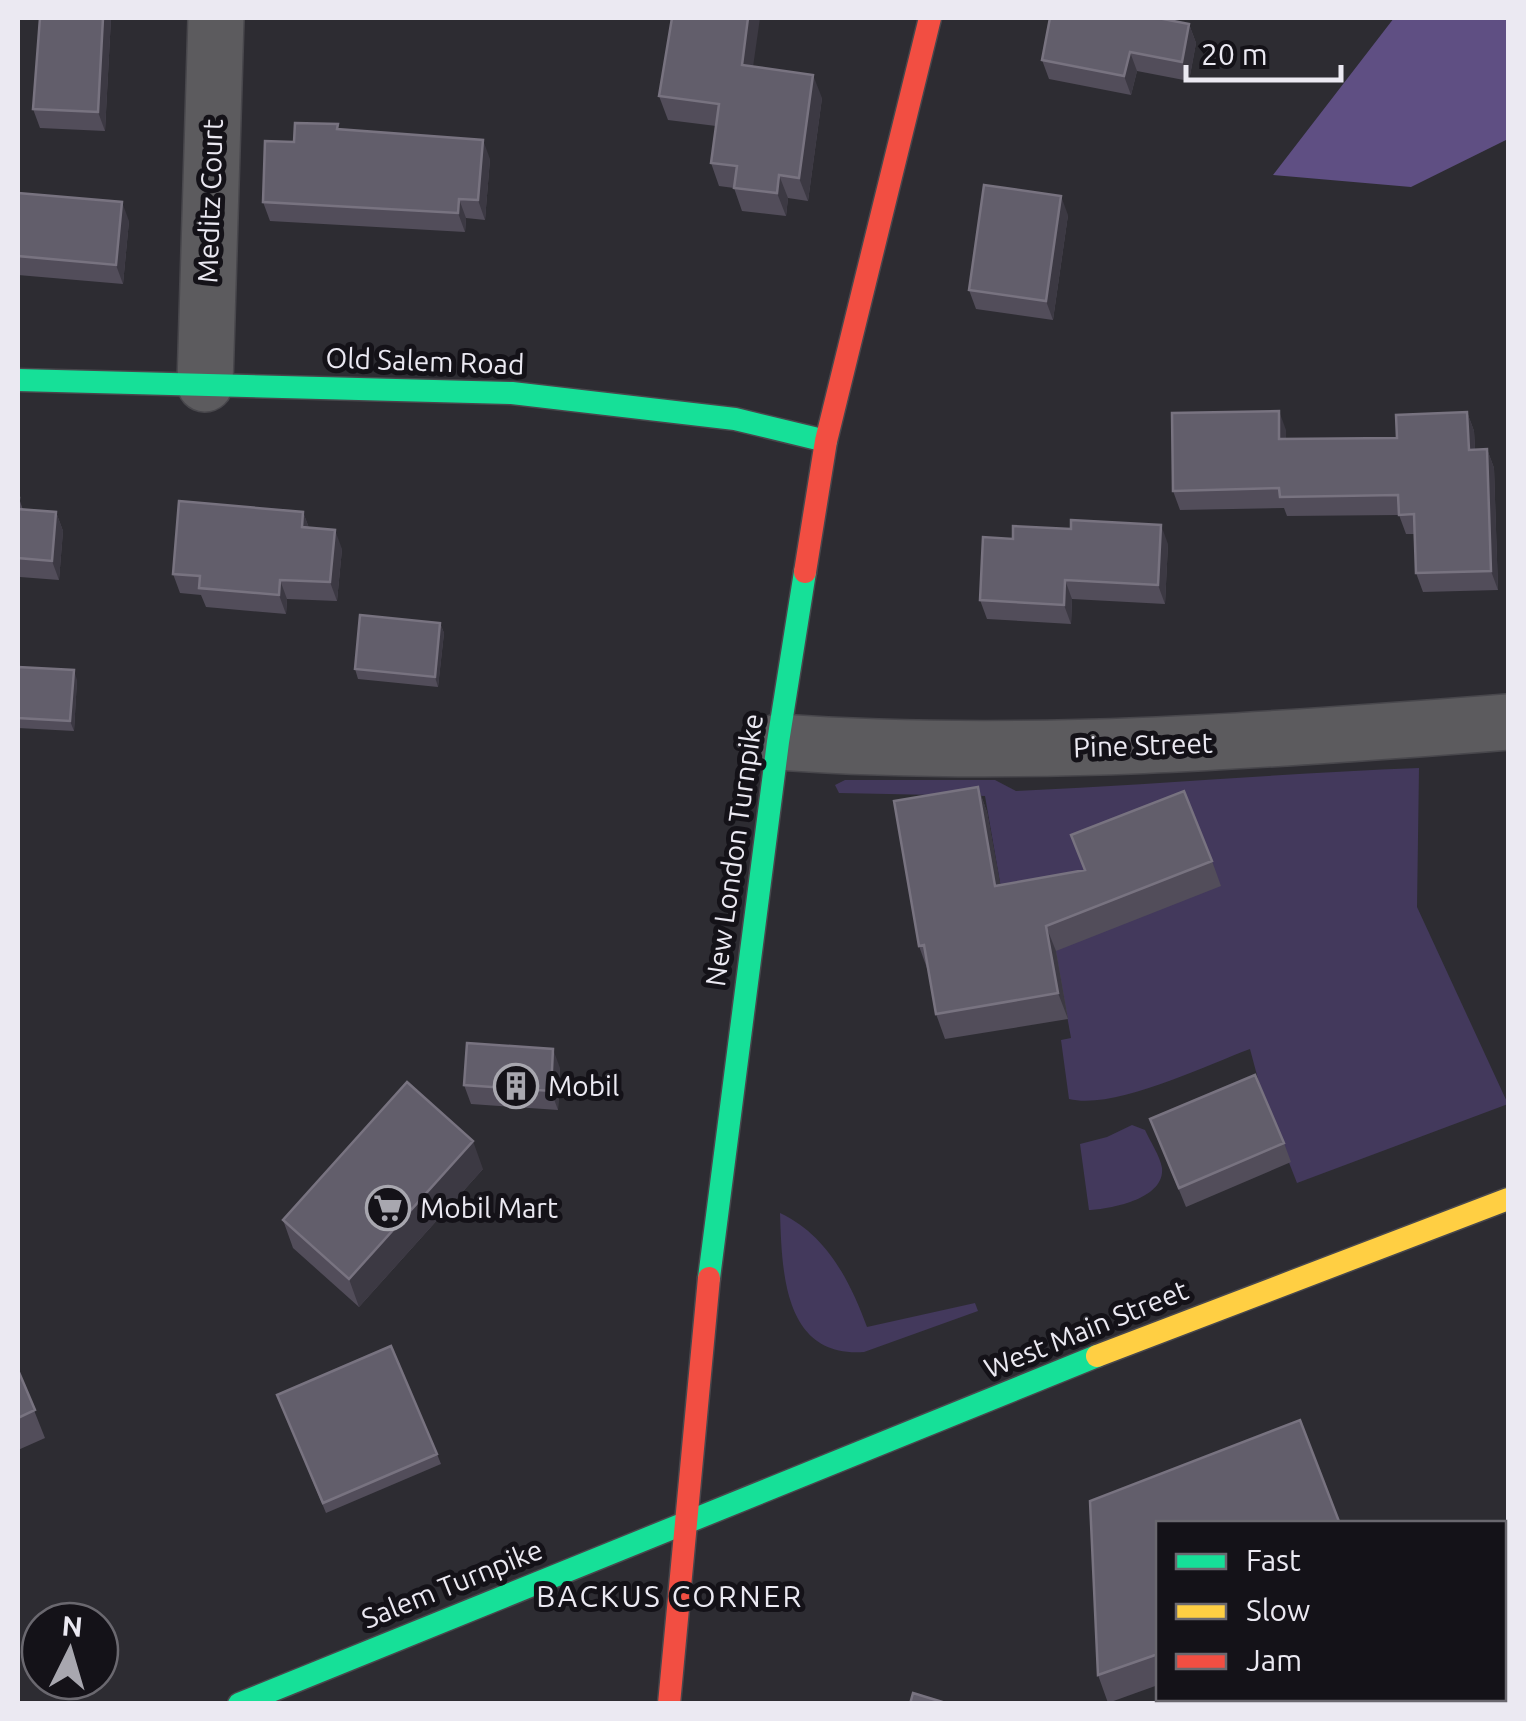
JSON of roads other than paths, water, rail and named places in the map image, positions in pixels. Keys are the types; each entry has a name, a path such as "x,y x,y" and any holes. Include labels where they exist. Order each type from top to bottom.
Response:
{"main road":[{"name":"New London Turnpike","path":"670,1704 705,1306 778,742 826,441 930,18"},
{"name":"Old Salem Road","path":"18,380 512,392 735,419 826,441"},
{"name":"West Main Street","path":"688,1521 1131,1342 1508,1199"},
{"name":"Salem Turnpike","path":"239,1704 688,1521"}],"street":[{"name":"Meditz Court","path":"204,384 216,18"},
{"name":"Pine Street","path":"778,742 854,747 1121,749 1508,722"}],"place":[{"name":"Mobil","path":"516,1086"},
{"name":"Mobil Mart","path":"388,1208"}],"district":[{"name":"BACKUS CORNER","path":"670,1597"}]}
